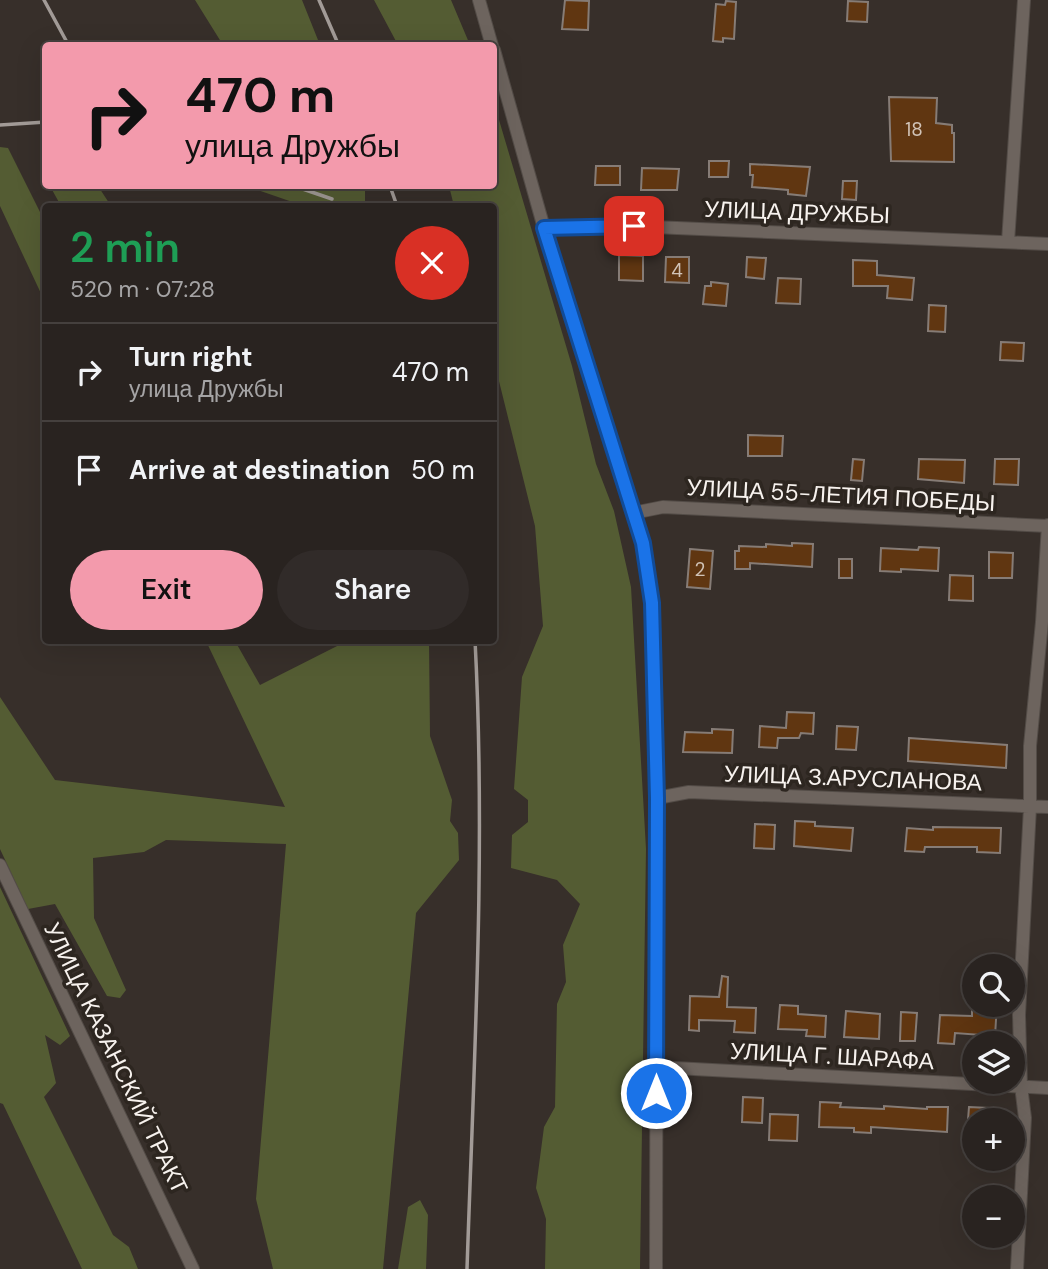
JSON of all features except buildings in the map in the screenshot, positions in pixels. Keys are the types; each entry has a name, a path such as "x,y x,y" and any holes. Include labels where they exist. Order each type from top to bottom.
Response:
{"street":[{"path":"480,0 491,42"},
{"path":"1008,242 1024,0"},
{"path":"497,62 544,228 643,543 652,603 657,798 656,1269"},
{"name":"УЛИЦА ДРУЖБЫ","path":"544,228 607,225 1048,244"},
{"name":"УЛИЦА 55-ЛЕТИЯ ПОБЕДЫ","path":"634,513 663,507 1048,526"},
{"path":"1019,1031 1030,807 1030,746 1048,526"},
{"name":"УЛИЦА З.АРУСЛАНОВА","path":"657,798 689,792 1048,807"},
{"name":"УЛИЦА КАЗАНСКИЙ ТРАКТ","path":"0,865 193,1269"},
{"name":"УЛИЦА Г. ШАРАФА","path":"656,1067 962,1083"},
{"name":"УЛИЦА Г. ШАРАФА","path":"1025,1086 1048,1088"},
{"path":"1017,1269 1025,1118 1022,1094"}],"green space":[{"path":"195,0 302,0 319,42 221,42"},
{"path":"374,0 451,0 469,42 396,42"},
{"path":"497,113 572,366 596,464 614,511 631,587 646,849 640,1269 545,1269 546,1219 536,1188 544,1127 555,1107 557,1004 566,982 563,945 580,904 557,880 511,868 512,835 528,822 528,800 514,789 522,677 543,626 535,526 497,373 497,203 453,203 450,189 497,189"},
{"path":"0,147 8,148 42,216 42,296 0,206"},
{"path":"52,189 100,189 109,203 59,203"},
{"path":"255,189 365,189 365,203 295,203"},
{"path":"207,644 237,644 260,685 341,644 429,644 430,736 452,800 450,821 458,833 459,860 416,913 383,1269 273,1269 256,1199 286,844 166,840 144,852 93,858 94,918 126,990 120,998 107,996 55,904 28,909 0,849 0,697 55,780 285,807"},
{"path":"0,887 70,1036 60,1045 45,1035 56,1083 44,1097 113,1235 129,1247 138,1269 82,1269 3,1104 0,1103"},
{"path":"420,1200 428,1215 426,1269 398,1269 408,1207"}],"railway":[{"path":"44,0 67,42"},
{"path":"319,0 337,42"},
{"path":"0,125 42,122"},
{"path":"303,189 332,199"},
{"path":"391,189 396,203"},
{"path":"467,1269 479,876 475,644"}],"route":[{"path":"634,226 544,228 643,543 652,603 657,798 656,1093"}]}
